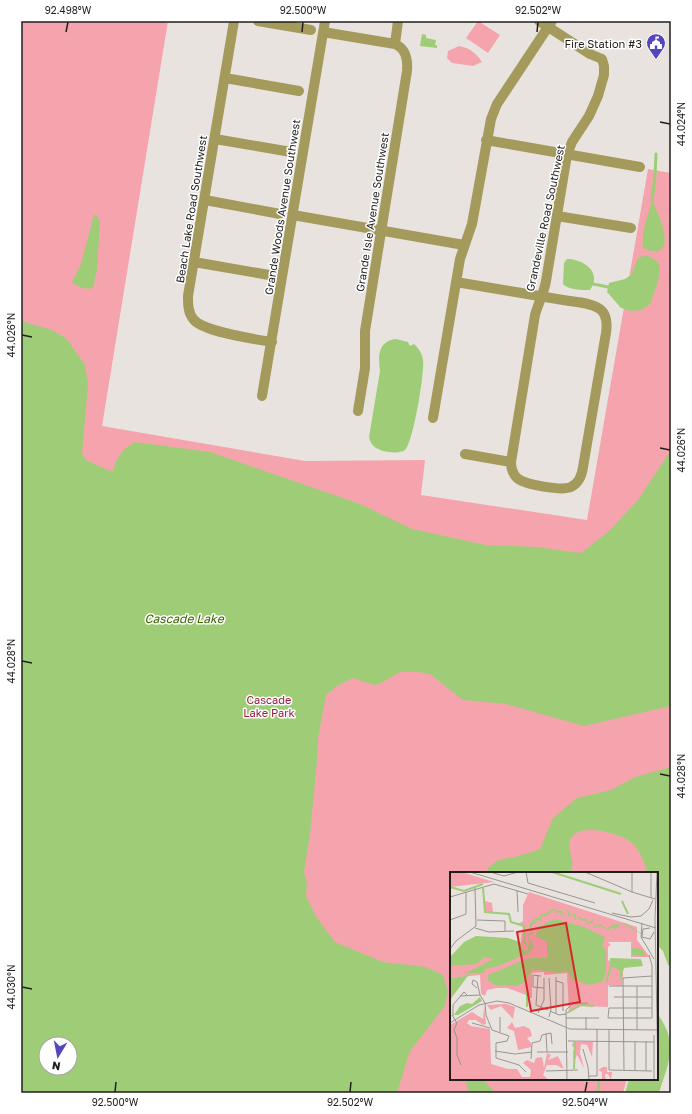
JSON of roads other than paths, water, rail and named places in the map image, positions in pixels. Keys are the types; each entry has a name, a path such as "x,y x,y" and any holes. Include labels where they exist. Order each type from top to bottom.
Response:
{"street":[{"name":"Beach Lake Road Southwest","path":"234,21 188,303 190,314 193,319 208,328 272,342"},
{"path":"258,21 311,30"},
{"name":"Grande Woods Avenue Southwest","path":"262,396 325,21"},
{"path":"323,32 395,44 398,21"},
{"name":"Grandeville Road Southwest","path":"511,462 535,316 546,281 567,155 572,142 589,116 598,96 604,75 604,61 602,59 590,54 550,24 539,21"},
{"path":"433,418 460,259 472,224 486,140 494,110 550,24"},
{"name":"Grande Isle Avenue Southwest","path":"358,411 365,368 364,331 407,71 406,54 401,47 395,44"},
{"path":"225,78 299,92"},
{"path":"215,139 290,152"},
{"path":"486,140 640,167"},
{"path":"204,200 280,214"},
{"path":"293,215 464,244"},
{"path":"557,216 631,228"},
{"path":"194,262 270,275"},
{"path":"456,282 594,306 603,312 606,321 606,333 584,467 576,484 565,489 560,489 526,483 520,481 513,473 511,462 465,454"}],"water":[{"path":"422,34 426,35 426,38 436,40 435,45 437,45 437,48 420,46"},
{"path":"652,201 663,228 665,243 663,248 658,251 650,251 643,248 644,230"},
{"path":"94,215 96,215 100,222 97,269 93,288 88,289 79,287 72,282 81,264"},
{"path":"646,255 657,261 660,266 658,282 650,304 642,310 631,311 621,308 607,292 609,283 625,279 631,275 638,258"},
{"path":"567,259 579,261 585,264 593,272 593,284 590,290 572,289 563,284 564,263"},
{"name":"Cascade Lake","path":"21,321 52,330 67,339 85,365 88,384 82,453 86,460 112,472 120,454 135,442 210,452 360,504 412,529 486,545 537,547 581,553 609,531 638,500 671,450 671,706 584,726 506,704 463,700 430,674 418,672 400,672 381,683 374,685 353,678 337,686 326,695 318,738 310,834 304,872 307,883 306,896 317,918 335,942 383,962 426,967 443,975 448,991 445,1006 410,1051 397,1093 21,1093"},
{"path":"396,339 408,342 410,346 414,344 419,349 423,360 422,378 415,422 408,445 405,450 400,452 383,451 376,448 372,445 369,437 380,371 380,350 382,346 390,340"},
{"path":"671,767 671,966 668,965 663,951 658,946 658,872 647,872 640,853 632,843 626,839 609,833 590,830 581,831 574,834 569,843 572,864 571,872 487,872 488,868 498,860 519,856 540,849 553,818 577,798 611,790 635,777"},
{"path":"658,1016 665,1026 669,1036 670,1045 668,1063 659,1093 625,1093 629,1080 658,1080"},
{"path":"465,1080 484,1080 496,1093 469,1093"}],"waterway":[{"path":"652,201 656,154"},
{"path":"593,284 608,287"},
{"path":"598,1093 599,1080"}],"place":[{"name":"Fire Station #3","path":"656,60"}],"park label":[{"name":"Cascade Lake Park","path":"269,705"}]}
